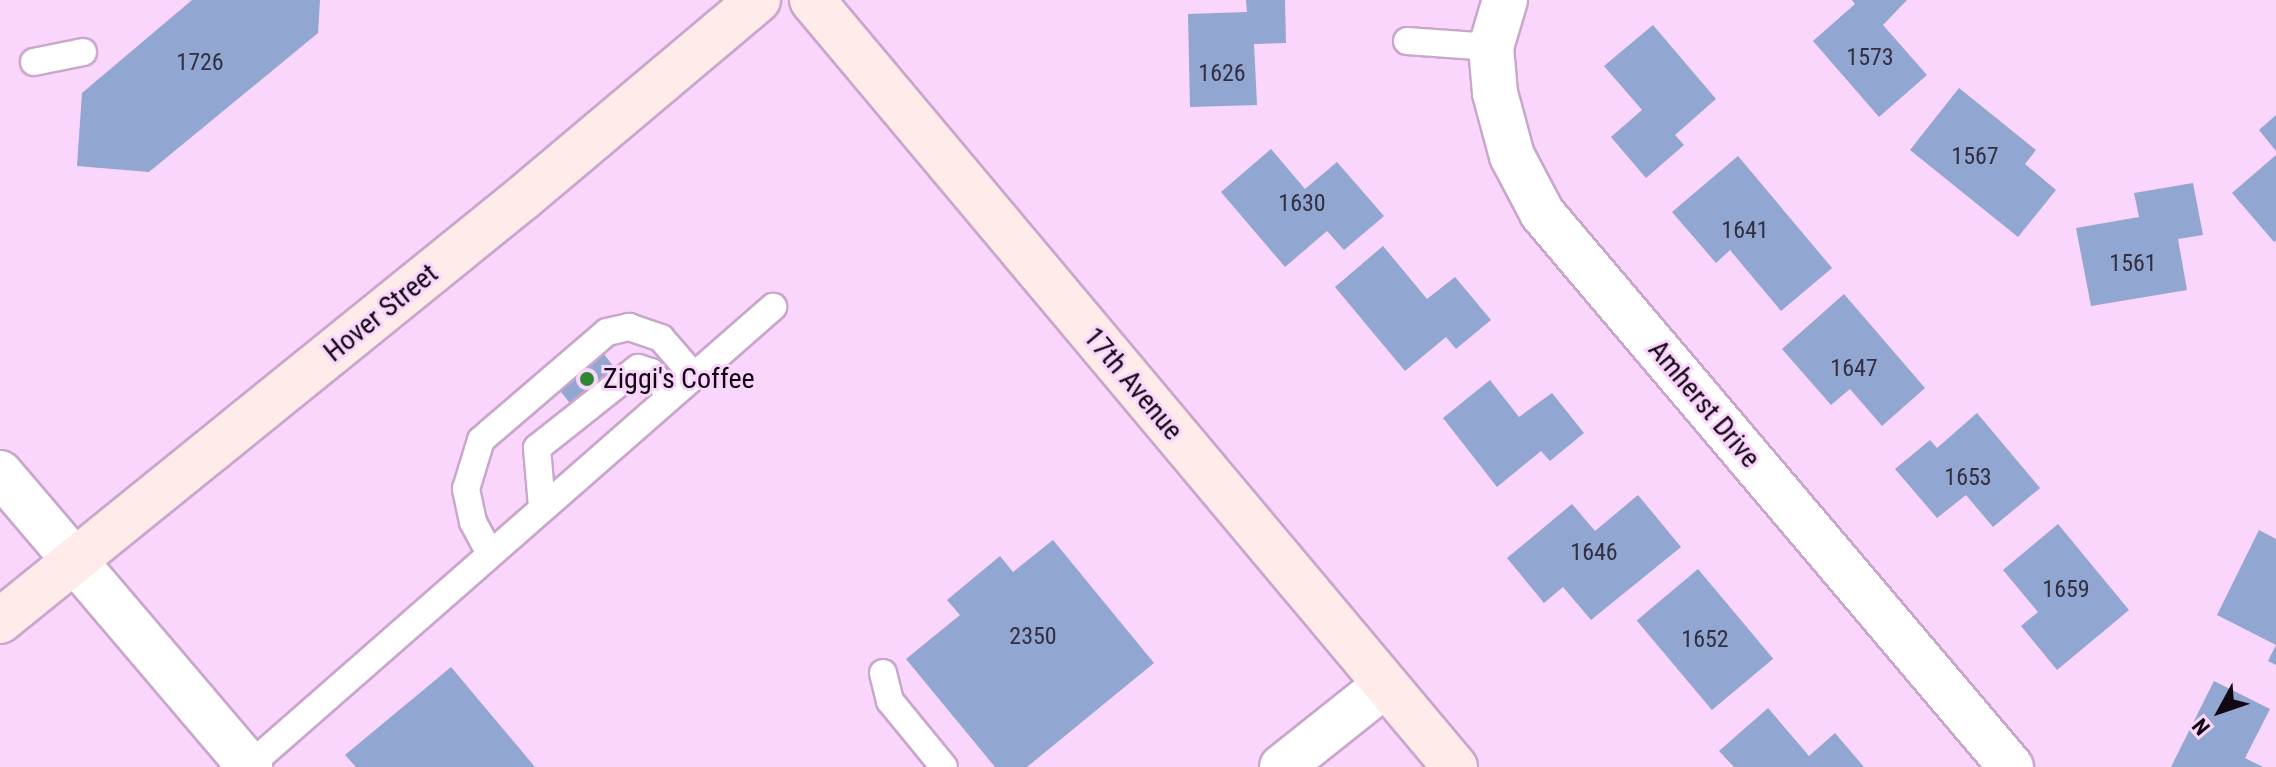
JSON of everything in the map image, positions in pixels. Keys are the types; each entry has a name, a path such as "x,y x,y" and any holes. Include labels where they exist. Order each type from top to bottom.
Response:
{"main road":[{"name":"Hover Street","path":"0,621 524,197 758,0"},
{"name":"17th Avenue","path":"812,0 1455,767"}],"street":[{"name":"Amherst Drive","path":"1505,0 1491,47 1495,93 1512,156 1542,213 2011,767"},
{"path":"0,473 250,767"},
{"path":"1282,767 1384,686"}],"lane":[{"path":"1407,41 1491,47"},
{"path":"34,62 83,52"},
{"path":"250,767 489,552 773,307"},
{"path":"489,552 473,522 466,489 481,440 607,332 629,327 661,338 693,375"},
{"path":"542,507 537,448 638,368 651,372 670,395"},
{"path":"883,673 890,701 944,767"}],"building":[{"path":"192,0 320,0 318,33 149,172 77,166 82,93"},
{"path":"1246,0 1285,0 1286,43 1254,44 1257,105 1190,107 1188,14 1247,12"},
{"path":"1852,0 1907,0 1883,25 1927,75 1879,117 1813,41 1855,4"},
{"path":"1653,25 1716,99 1675,135 1684,145 1646,178 1611,137 1642,110 1604,66"},
{"path":"1959,88 2036,150 2025,164 2056,190 2018,237 1910,150"},
{"path":"2276,115 2276,151 2259,130"},
{"path":"1271,149 1305,189 1337,162 1384,216 1344,250 1327,231 1285,267 1221,192"},
{"path":"2276,155 2276,240 2274,242 2232,193"},
{"path":"1738,156 1832,268 1781,311 1730,250 1716,263 1672,212"},
{"path":"2193,183 2203,235 2178,239 2187,290 2091,306 2076,228 2139,217 2134,193"},
{"path":"1383,246 1427,299 1455,277 1491,320 1456,349 1446,337 1405,371 1335,287"},
{"path":"1844,294 1925,388 1882,426 1850,389 1831,405 1782,349"},
{"name":"Ziggi's Coffee","path":"602,352 615,368 571,404 558,388"},
{"path":"1490,380 1519,417 1552,393 1584,433 1550,461 1541,451 1497,487 1443,418"},
{"path":"1977,413 2040,488 1993,527 1966,495 1937,518 1895,469 1930,440 1937,448"},
{"path":"1638,495 1681,547 1591,620 1563,587 1544,603 1507,558 1572,504 1595,531"},
{"path":"2058,524 2129,610 2057,670 2021,626 2038,612 2003,570"},
{"path":"2259,530 2276,539 2276,645 2217,615"},
{"path":"1053,540 1154,663 1027,767 995,767 906,659 960,615 947,600 1000,556 1013,572"},
{"path":"1698,569 1773,659 1712,710 1637,620"},
{"path":"2276,645 2276,665 2268,661"},
{"path":"451,667 535,767 356,767 345,755"},
{"path":"2214,681 2270,709 2245,758 2263,767 2171,767"},
{"path":"1768,708 1809,756 1835,733 1864,767 1734,767 1719,751"}],"place":[{"name":"Ziggi's Coffee","path":"587,379"}]}
